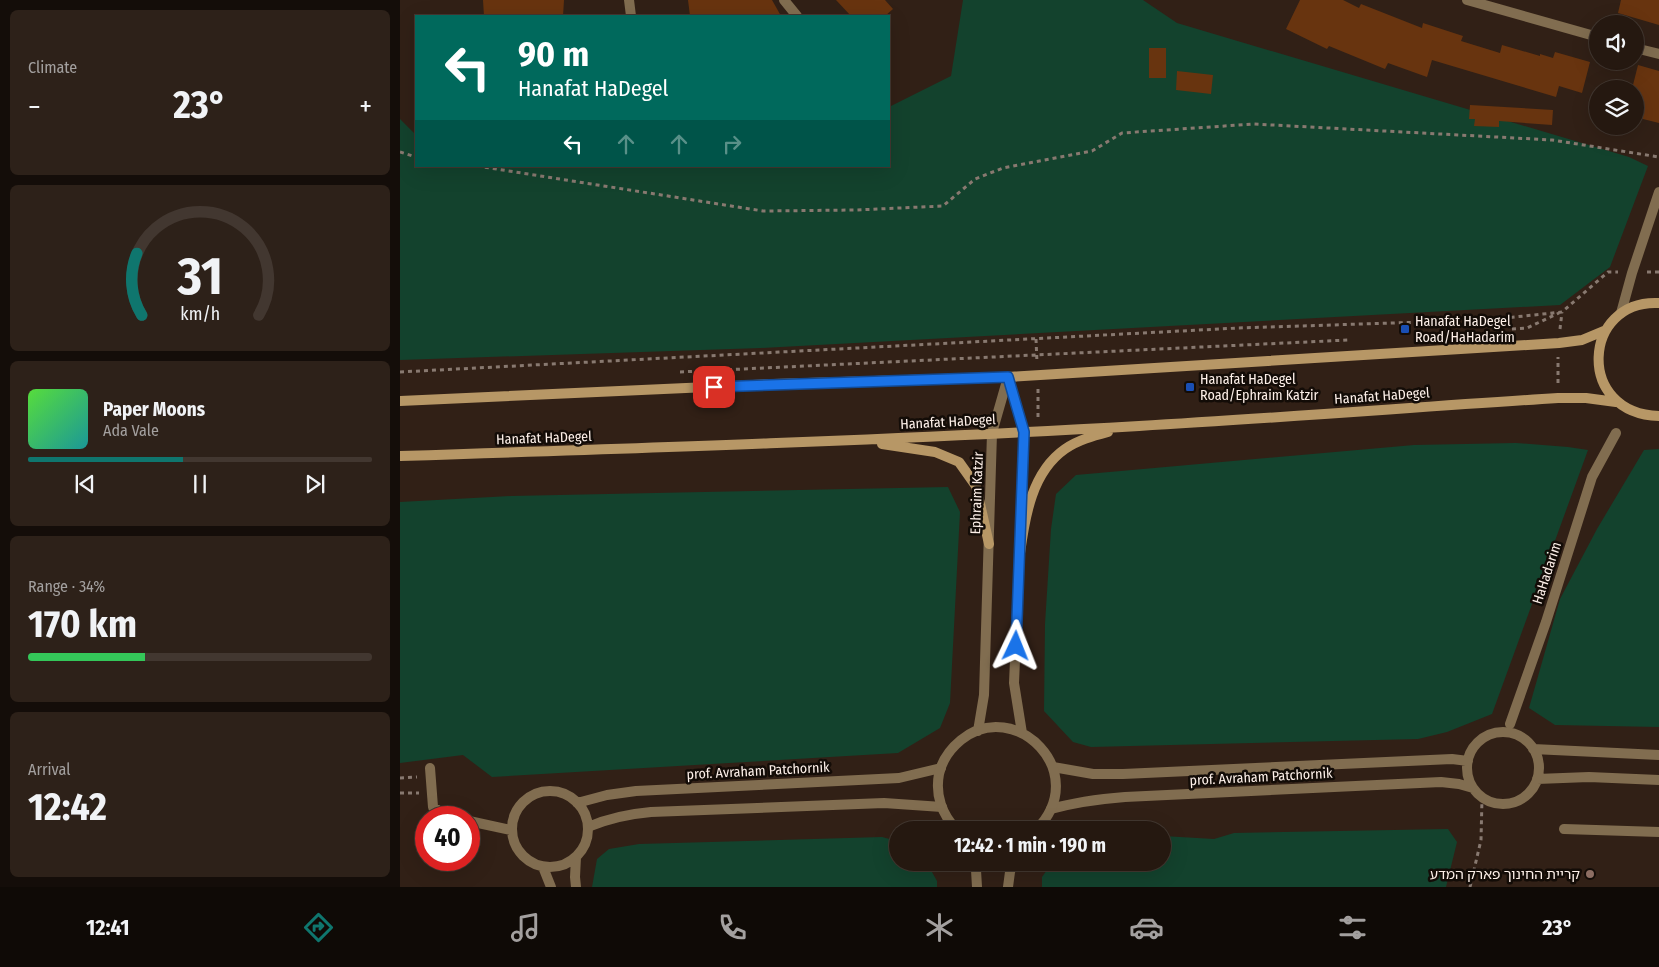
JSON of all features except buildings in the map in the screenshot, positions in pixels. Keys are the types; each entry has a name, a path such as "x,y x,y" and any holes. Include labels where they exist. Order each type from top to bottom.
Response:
{"main road":[{"path":"1659,303 1644,304 1631,308 1621,314 1606,330 1601,340 1598,359 1600,377 1609,394 1616,402 1646,416 1659,416"},
{"path":"400,401 774,384 1008,377 1559,343 1582,340 1606,330"},
{"name":"Hanafat HaDegel","path":"400,456 861,440 1024,432 1558,398 1586,398 1616,402"},
{"path":"1020,553 1024,526 1031,500 1039,480 1049,464 1065,449 1085,439 1111,431 1141,426"},
{"path":"861,440 935,452 959,462 976,486 989,544"}],"street":[{"path":"629,0 631,15"},
{"path":"784,0 796,15"},
{"path":"1467,0 1589,34"},
{"path":"1644,50 1659,54"},
{"path":"1621,314 1632,273 1659,192"},
{"path":"1008,377 1024,432 1014,683 1022,733"},
{"name":"Ephraim Katzir","path":"978,731 984,695 992,433 1008,377"},
{"name":"HaHadarim","path":"1510,724 1546,622 1592,477 1616,433"},
{"path":"950,821 942,807 938,788 941,768 946,756 954,745 965,736 992,728 1007,728 1022,733 1035,742 1046,753 1053,767 1056,788 1051,810 1045,821"},
{"path":"1496,733 1507,733 1526,741 1533,749 1539,769 1532,789 1524,797 1515,802 1504,804 1492,803 1482,798 1473,788 1467,770 1468,761 1471,751 1486,737 1496,733"},
{"path":"1533,749 1659,755"},
{"name":"prof. Avraham Patchornik","path":"1053,767 1092,774 1123,774 1452,759 1468,761"},
{"path":"430,768 433,806"},
{"name":"prof. Avraham Patchornik","path":"577,803 608,795 636,791 899,778 941,768"},
{"path":"1537,779 1589,777 1659,780"},
{"name":"prof. Avraham Patchornik","path":"1051,810 1096,799 1125,797 1441,782 1473,788"},
{"path":"545,791 557,792 568,796 577,803 583,810 588,828 583,848 576,857 566,864 554,867 542,867 532,863 523,856 516,848 512,830 516,811 523,802 533,795 545,791"},
{"path":"588,828 607,819 627,814 651,812 884,803 942,807"},
{"path":"480,823 512,830"},
{"path":"1564,829 1659,832"},
{"path":"576,857 576,887"},
{"path":"542,867 551,887"},
{"path":"976,871 976,887"},
{"path":"1008,887 1010,871"}],"path":[{"path":"483,167 772,211 943,206 975,178 1002,168 1092,151 1122,133 1254,124 1552,140 1659,158"},
{"path":"400,152 415,157"},
{"path":"1508,330 1527,328 1562,312 1608,272"},
{"path":"400,372 1238,328 1486,320 1562,312"},
{"path":"1036,339 1039,431"},
{"path":"670,372 1354,339"},
{"path":"1470,887 1481,840 1482,798"}],"green space":[{"path":"963,0 1143,0 1177,23 1629,157 1648,166 1610,267 1560,305 761,348 400,360 400,119 415,134 415,167 890,167 890,106 951,76"},
{"path":"1516,443 1588,450 1492,714 1447,732 1418,739 1091,747 1073,742 1044,711 1045,624 1051,529 1056,494 1076,475 1414,445"},
{"path":"1659,449 1659,727 1555,725 1529,708 1560,599 1597,529 1644,450"},
{"path":"948,487 960,512 950,703 940,728 898,753 492,777 463,755 400,763 400,502 511,496"},
{"path":"1448,829 1457,842 1446,887 1042,887 1042,877 1046,871 1171,871 1171,836 1214,839 1234,833"},
{"path":"882,837 889,839 889,871 931,871 937,881 937,887 592,887 597,859 609,849 639,844"}],"place":[{"name":"Hanafat HaDegel Road/HaHadarim","path":"1405,329"},
{"name":"Hanafat HaDegel Road/Ephraim Katzir","path":"1190,387"},
{"name":"קריית החינוך פארק המדע","path":"1590,874"}],"route":[{"path":"714,387 1008,377 1024,432 1016,646"}]}
